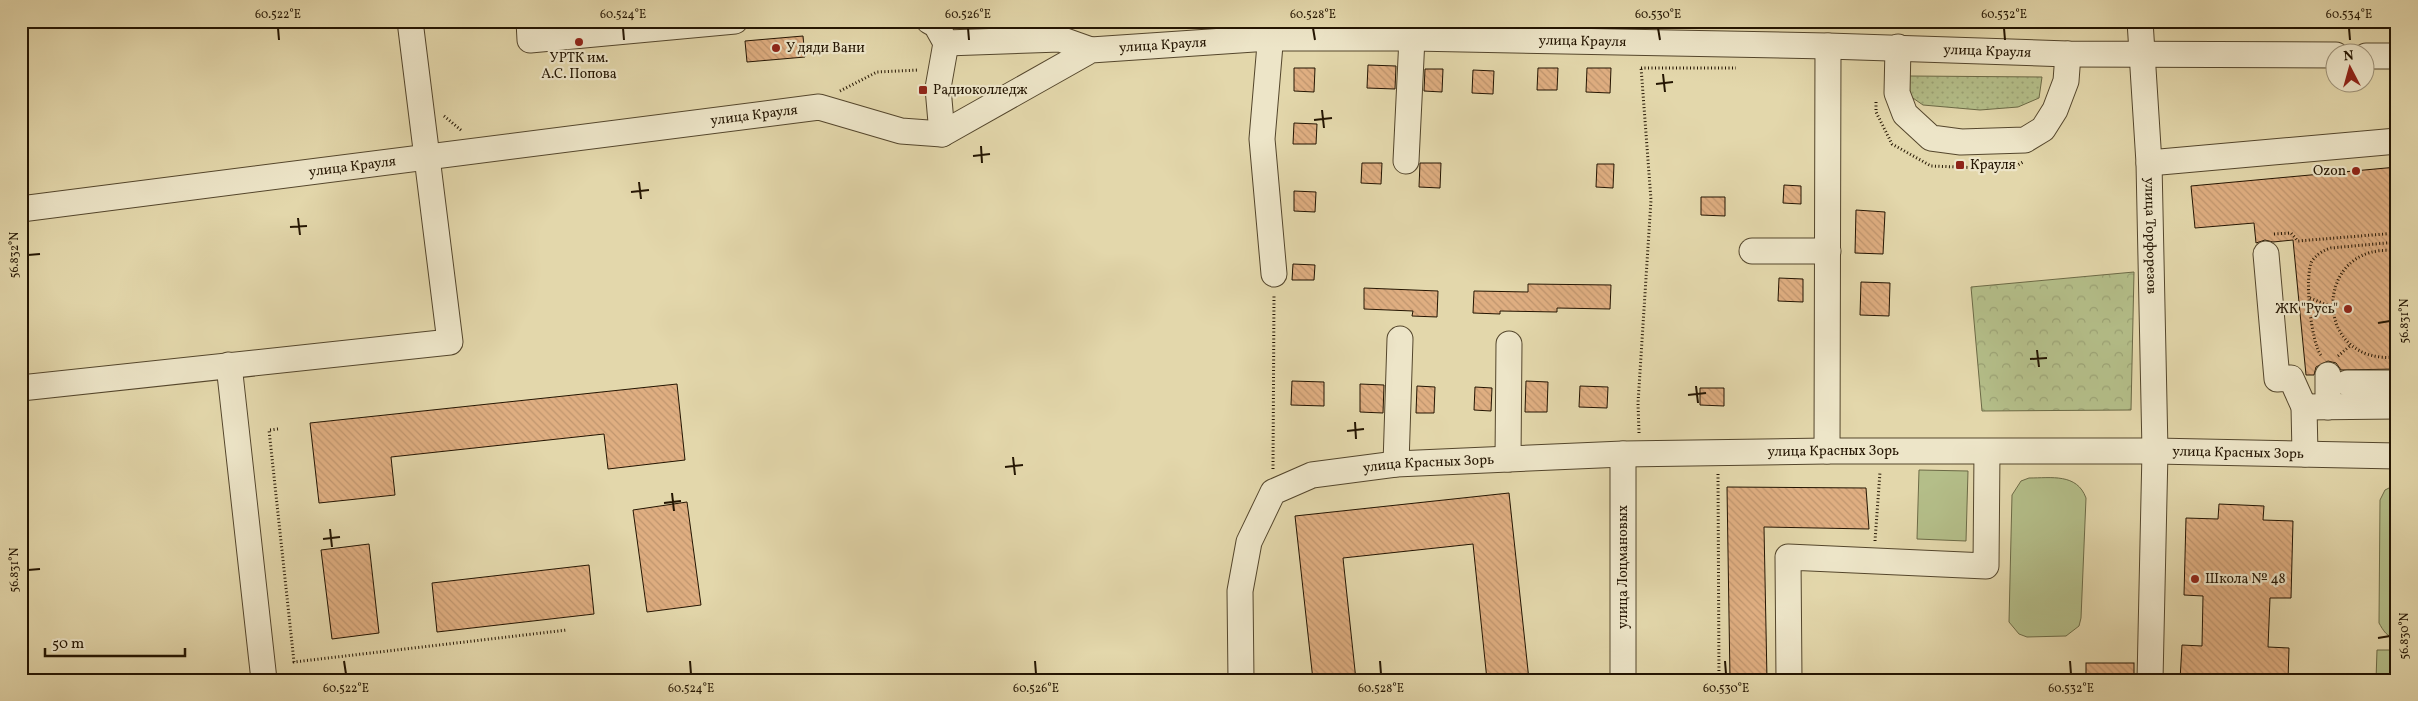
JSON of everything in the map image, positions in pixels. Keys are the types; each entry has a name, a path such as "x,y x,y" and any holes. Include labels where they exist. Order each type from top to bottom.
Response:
{"street":[{"path":"21,388 450,342 410,21"},
{"path":"529,21 530,40 735,21"},
{"path":"929,21 936,25 946,43 938,88 942,134"},
{"name":"улица Торфорезов","path":"2140,21 2149,163 2155,451 2150,680"},
{"path":"946,43 1059,30 1091,50"},
{"path":"1270,30 1262,139 1274,274"},
{"name":"улица Крауля","path":"21,209 428,155 819,107 901,131 942,134 1091,50 1270,30 1412,38 1898,47 2068,54 2326,56"},
{"path":"1406,161 1412,38"},
{"path":"1828,46 1828,450"},
{"path":"1898,47 1897,93 1904,114 1931,138 1961,142 2025,140 2043,129 2055,110 2066,81 2068,54"},
{"path":"2376,56 2397,56"},
{"path":"2149,163 2397,141"},
{"path":"2267,245 2277,379 2291,378 2316,407 2397,406"},
{"path":"1752,251 1828,251"},
{"path":"1396,464 1400,339"},
{"path":"1508,459 1509,344"},
{"path":"228,366 264,680"},
{"path":"2305,454 2316,407 2333,369 2397,383"},
{"name":"улица Красных Зорь","path":"1273,481 1396,464 1632,454 1828,450 1987,452 2155,451 2397,456"},
{"path":"1789,680 1788,557 1986,566 1987,452"},
{"name":"улица Лоцмановых","path":"1623,680 1632,454"},
{"path":"1241,680 1242,583 1249,542 1273,481"}],"path":[{"path":"1632,454 1638,403 1651,200 1638,42"},
{"path":"438,112 467,134"},
{"path":"2267,245 2291,233 2298,242 2397,232"},
{"path":"2351,345 2340,355 2333,369 2316,349 2308,276 2313,260 2324,250 2397,242"},
{"path":"2397,251 2375,251 2353,261 2338,279 2334,290 2332,307 2336,326 2351,345 2372,356 2397,357"},
{"path":"1273,481 1274,274"},
{"path":"2310,298 2332,307"},
{"path":"278,428 269,430 294,662 567,630"},
{"path":"1718,472 1718,680"},
{"path":"1875,542 1885,543"}],"green space":[{"path":"1909,76 2042,77 2039,98 2018,107 1980,110 1923,105 1910,96"},
{"path":"2134,272 2131,410 1982,411 1971,287"},
{"path":"1919,470 1968,471 1966,541 1917,539"},
{"path":"2029,478 2054,478 2070,481 2082,490 2086,498 2081,618 2079,626 2066,636 2027,637 2019,634 2009,622 2012,495 2021,481"},
{"path":"2397,484 2397,638 2394,638 2384,631 2379,623 2380,500 2385,490"},
{"path":"2377,650 2397,650 2397,680 2376,680"}],"building":[{"path":"803,36 805,57 747,62 745,41"},
{"path":"1368,65 1396,66 1395,89 1367,88"},
{"path":"1294,68 1315,68 1314,92 1294,91"},
{"path":"1538,68 1558,68 1557,90 1537,90"},
{"path":"1587,68 1611,68 1610,93 1586,92"},
{"path":"1425,69 1443,69 1442,92 1424,91"},
{"path":"1473,70 1494,71 1493,94 1472,93"},
{"path":"1294,123 1317,124 1316,144 1293,144"},
{"path":"1362,163 1382,163 1381,184 1361,183"},
{"path":"1420,163 1441,163 1440,188 1419,187"},
{"path":"1597,164 1614,164 1613,188 1596,187"},
{"name":"ЖК \"Русь\"","path":"2397,167 2397,369 2341,370 2336,363 2328,361 2316,367 2314,375 2306,375 2293,240 2273,242 2265,240 2256,243 2254,223 2195,228 2191,186"},
{"path":"1784,185 1801,186 1801,204 1783,203"},
{"path":"1294,191 1316,192 1315,212 1294,211"},
{"path":"1701,197 1725,197 1725,216 1701,215"},
{"path":"1856,210 1885,212 1883,254 1855,253"},
{"path":"1293,264 1315,265 1314,280 1292,280"},
{"path":"1779,278 1803,279 1803,302 1778,301"},
{"path":"1861,282 1890,283 1889,316 1860,315"},
{"path":"1528,284 1611,285 1610,309 1557,308 1557,312 1500,311 1500,314 1473,313 1474,291 1528,292"},
{"path":"1364,288 1438,291 1437,317 1412,316 1413,311 1364,309"},
{"path":"1292,381 1324,382 1324,406 1291,405"},
{"path":"1526,381 1548,382 1547,412 1525,412"},
{"path":"677,384 685,460 608,469 604,434 391,457 395,495 319,503 310,423"},
{"path":"1360,384 1384,385 1383,413 1360,412"},
{"path":"1417,386 1435,387 1434,413 1416,413"},
{"path":"1580,386 1608,387 1607,408 1579,407"},
{"path":"1475,387 1492,388 1491,411 1474,410"},
{"path":"1700,388 1724,388 1724,406 1700,405"},
{"path":"1727,487 1866,488 1869,529 1764,527 1767,680 1730,680"},
{"path":"1509,493 1529,680 1487,680 1473,544 1343,558 1356,680 1313,680 1295,516"},
{"path":"687,502 701,605 647,612 633,510"},
{"path":"2219,504 2264,506 2263,520 2293,521 2291,598 2270,598 2268,647 2289,648 2288,680 2180,680 2182,645 2202,646 2203,596 2184,595 2186,518 2218,519"},
{"path":"369,544 379,633 332,639 321,550"},
{"path":"589,565 594,614 437,632 432,583"},
{"path":"2086,663 2134,663 2134,680 2086,680"}],"place":[{"name":"УРТК им. А.С. Попова","path":"579,42"},
{"name":"У дяди Вани","path":"776,48"},
{"name":"Радиоколледж","path":"923,90"},
{"name":"Крауля","path":"1960,165"},
{"name":"Ozon","path":"2356,171"},
{"name":"ЖК \"Русь\"","path":"2348,309"},
{"name":"Школа № 48","path":"2195,579"}]}
